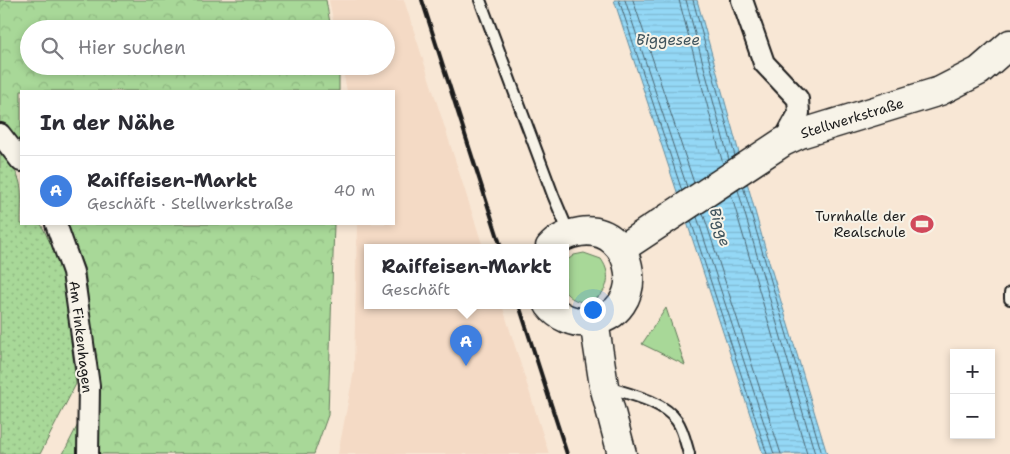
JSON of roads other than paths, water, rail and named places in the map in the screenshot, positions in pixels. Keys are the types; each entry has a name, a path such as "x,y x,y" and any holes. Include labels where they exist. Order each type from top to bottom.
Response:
{"main road":[{"name":"Stellwerkstraße","path":"621,249 780,144 800,134 940,91 979,72 1010,44"},
{"path":"552,309 567,319 582,323 594,321 611,314 622,304 628,290 630,276 628,262 621,249 610,239 597,233 584,231 560,240"},
{"path":"594,321 604,386 622,454"}],"street":[{"path":"742,0 764,63 798,99 799,113 780,144"},
{"path":"0,134 20,160"},
{"name":"Am Finkenhagen","path":"56,225 73,272 88,377 88,454"}],"lane":[{"path":"480,0 553,195 560,240"},
{"path":"1010,293 1010,299"},
{"path":"604,386 642,399 666,410 678,421 689,454"}],"water":[{"name":"Biggesee","path":"614,0 697,0 767,255 827,454 763,454"}],"railway":[{"path":"422,0 500,244"},
{"path":"520,309 567,454"}],"place":[{"name":"Turnhalle der Realschule","path":"922,224"},
{"name":"Raiffeisen-Markt","path":"466,366"}],"water label":[{"name":"Bigge","path":"720,227"}]}
